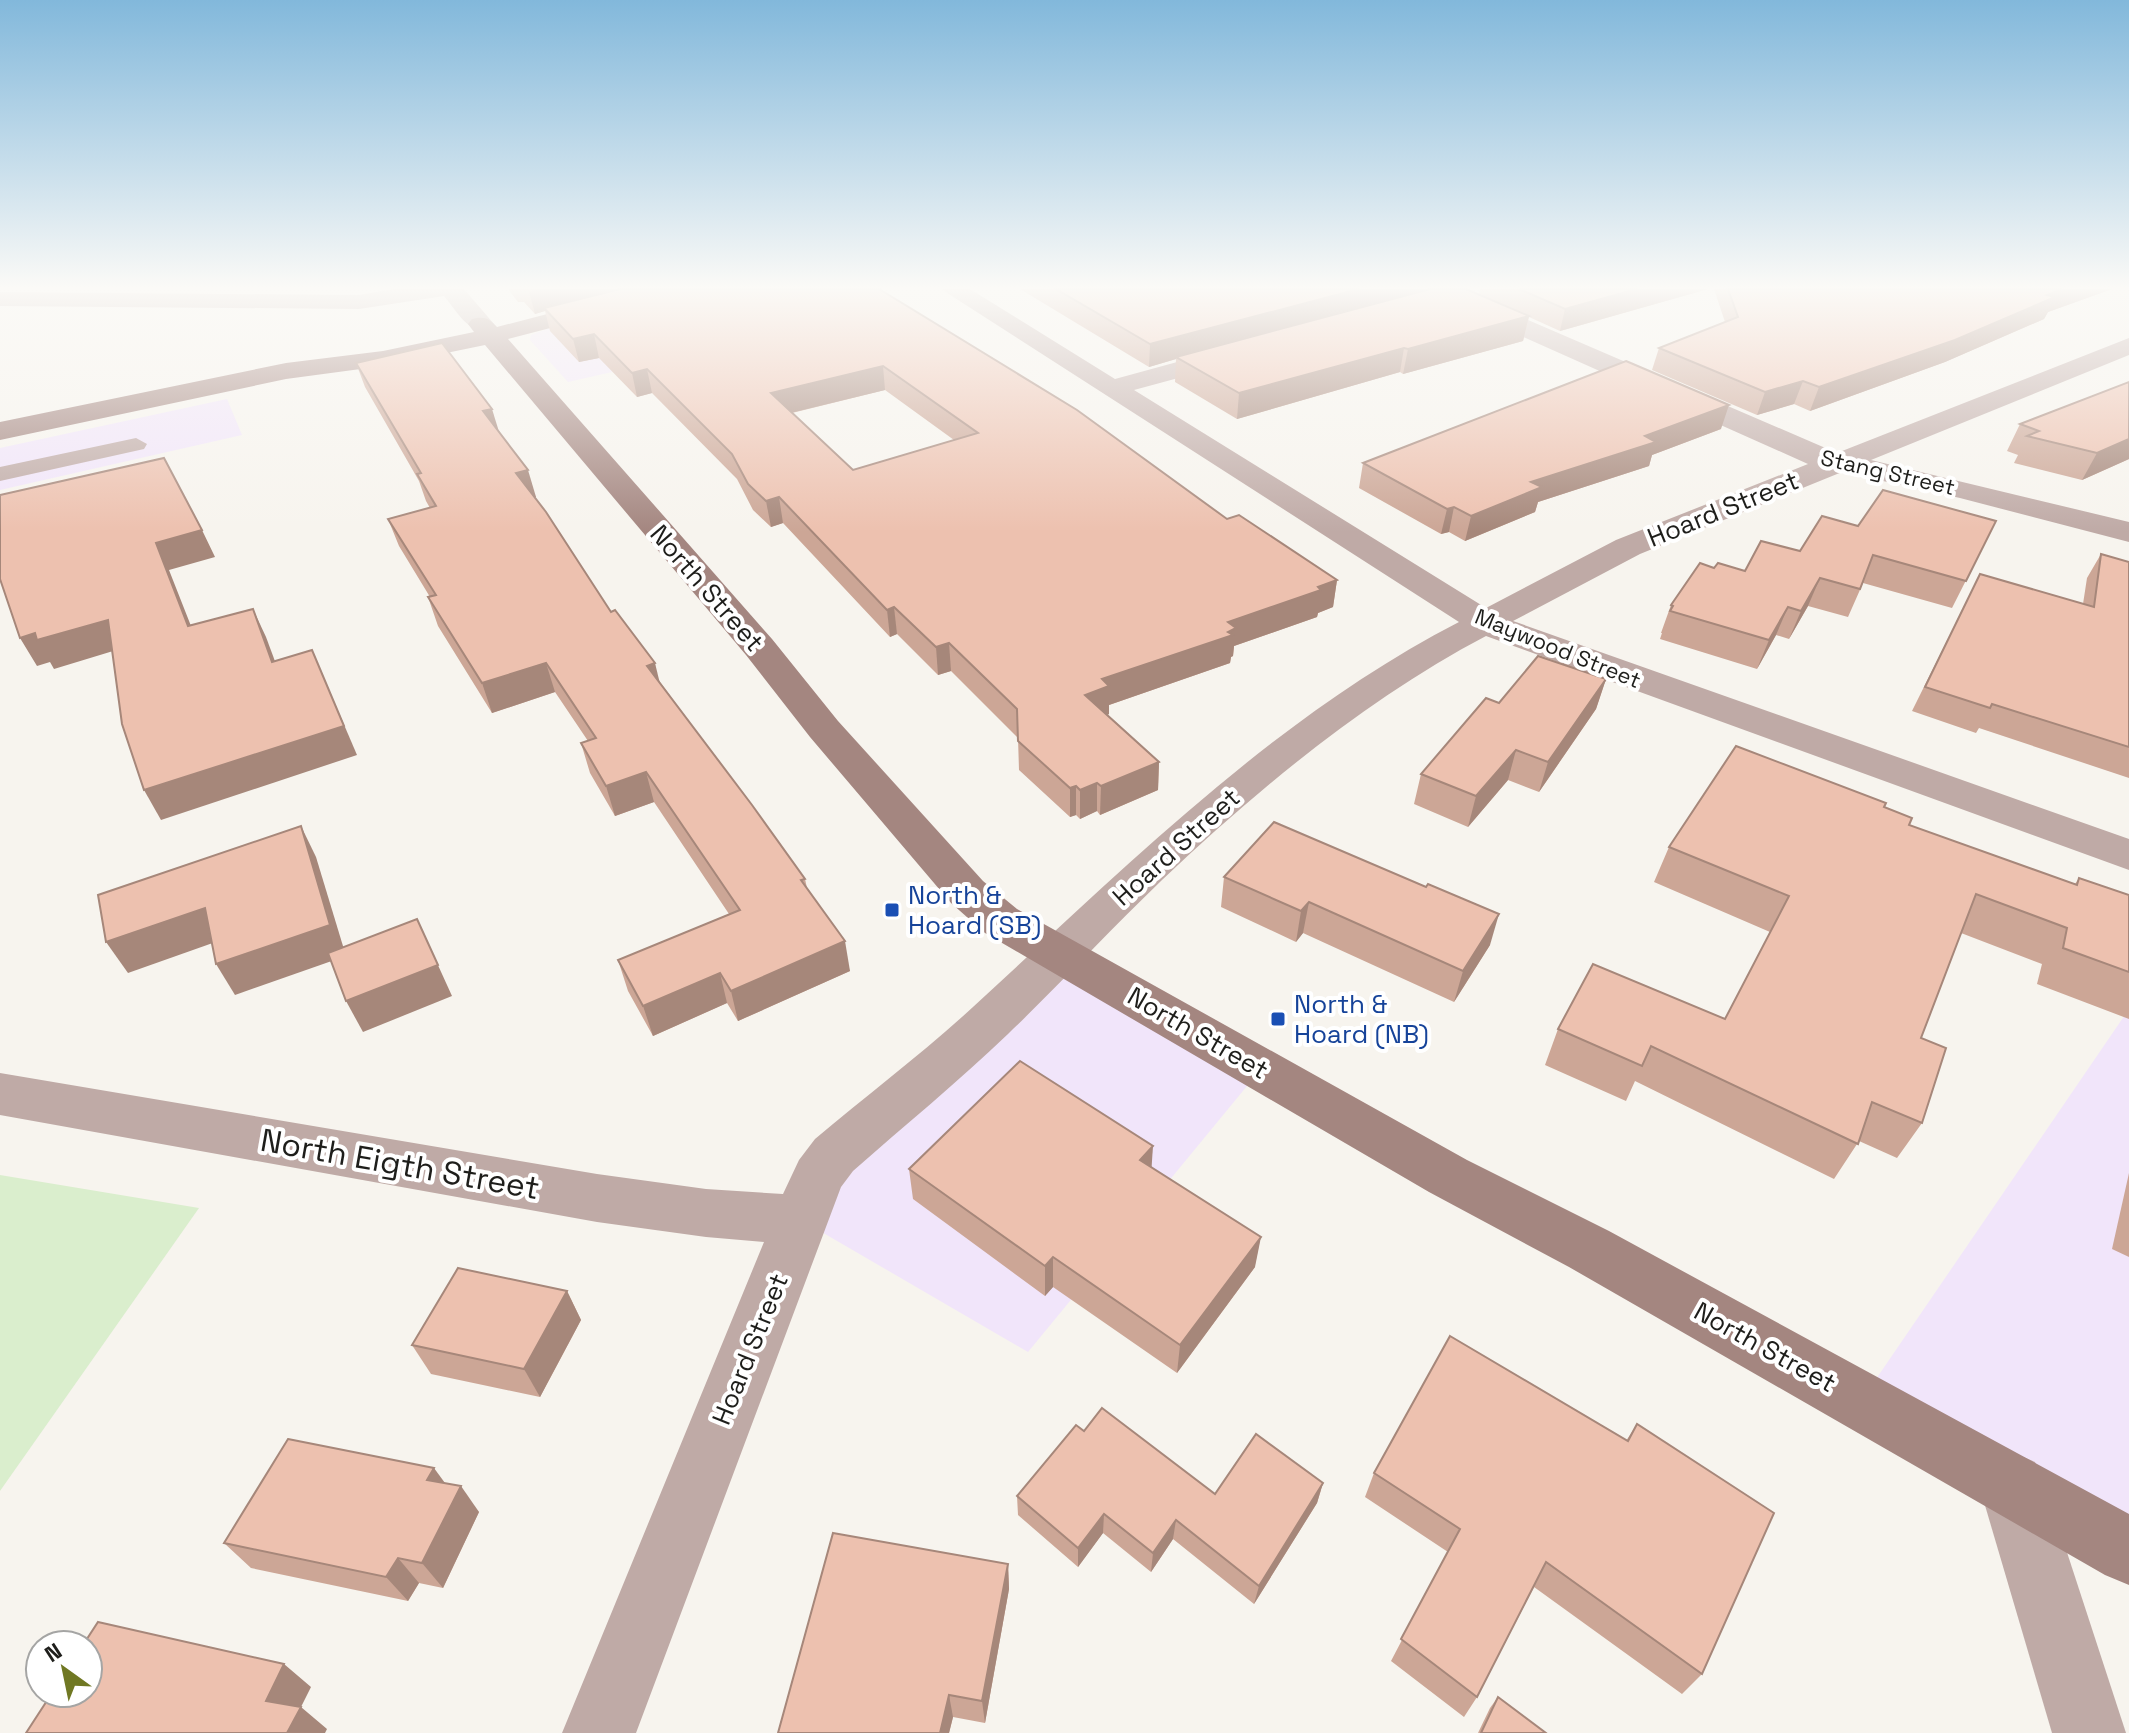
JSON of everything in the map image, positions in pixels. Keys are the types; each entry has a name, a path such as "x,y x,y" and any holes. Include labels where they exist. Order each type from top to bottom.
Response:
{"street":[{"path":"0,431 302,370"},
{"name":"North Street","path":"521,370 759,647 824,729 967,892 1001,921 1448,1176 1589,1249 2129,1551"},
{"name":"Maywood Street","path":"1082,370 1484,622 2129,855"},
{"path":"1111,388 1178,370"},
{"name":"Stang Street","path":"1617,370 1835,464 1963,489 2129,532"},
{"name":"Hoard Street","path":"599,1733 818,1176 834,1155 988,1023 1148,868 1260,772 1349,706 1445,643 1628,547 2070,370"},
{"name":"North Eigth Street","path":"0,1094 597,1198 706,1213 801,1220"},
{"path":"2012,1485 2089,1733"}],"lane":[{"path":"0,474 136,444"}],"shaded area":[{"path":"557,370 622,370 568,382"},
{"path":"227,399 242,435 0,490 0,448"},
{"path":"1059,953 1261,1069 1028,1352 801,1220"},
{"path":"2129,1009 2129,1551 1861,1401"}],"green space":[{"path":"0,1175 199,1208 0,1491"}],"building":[{"path":"360,370 462,370 492,409 483,411 528,470 516,473 546,512 611,612 615,610 655,663 647,666 752,805 845,941 731,991 720,973 643,1006 618,960 740,910 646,772 606,786 581,743 596,738 546,663 482,683 428,597 436,595 388,519 436,506 417,474 421,473"},
{"path":"648,370 867,370 771,393 853,470 978,433 888,370 1011,370 1077,410 1227,519 1239,515 1337,580 1318,587 1321,590 1228,622 1236,628 1228,632 1233,635 1102,679 1109,686 1085,695 1159,762 1101,786 1097,783 1080,790 1076,786 1070,788 1018,741 1017,709 949,643 936,647 894,607 887,610 779,497 766,501 748,484 732,454"},
{"path":"1199,370 1324,370 1239,393"},
{"path":"1603,370 1647,370 1729,405 1645,436 1656,442 1531,482 1542,487 1471,516 1454,507 1447,509 1363,463"},
{"path":"1712,370 1869,370 1819,387 1803,381 1765,392"},
{"path":"2129,382 2129,439 2097,453 2027,436 2039,431 2020,424"},
{"path":"164,458 202,530 156,543 188,626 253,609 272,662 312,650 344,726 144,790 122,724 108,620 37,640 35,633 20,638 0,579 0,495"},
{"path":"1883,490 1996,521 1966,581 1873,555 1860,589 1820,578 1801,611 1788,607 1769,640 1670,611 1700,563 1714,568 1718,563 1745,571 1761,541 1800,551 1822,516 1858,526"},
{"path":"2101,554 2129,562 2129,747 1992,704 1990,708 1925,687 1980,574 2094,607"},
{"path":"1538,656 1606,679 1548,762 1516,750 1476,796 1421,774 1486,698 1499,703"},
{"path":"1736,746 1886,803 1884,807 1912,818 1909,825 2077,885 2079,878 2129,895 2129,972 2063,948 2067,928 1976,894 1921,1038 1946,1048 1922,1123 1872,1102 1858,1144 1651,1046 1642,1066 1558,1029 1593,964 1725,1019 1789,896 1669,847"},
{"path":"1274,822 1426,887 1428,884 1499,914 1463,971 1309,902 1301,911 1224,877"},
{"path":"301,826 330,925 216,964 205,908 106,942 98,895"},
{"path":"417,919 438,965 346,1001 328,953"},
{"path":"1020,1061 1153,1146 1140,1160 1261,1237 1180,1345 1053,1257 1045,1266 909,1169"},
{"path":"458,1268 567,1291 524,1369 412,1345"},
{"path":"1450,1336 1628,1441 1637,1424 1774,1513 1702,1674 1546,1562 1477,1697 1401,1639 1460,1529 1374,1473"},
{"path":"1102,1408 1215,1494 1256,1434 1323,1483 1259,1586 1176,1520 1153,1553 1104,1514 1078,1548 1017,1496 1076,1425 1084,1431"},
{"path":"288,1439 434,1468 427,1480 461,1486 422,1563 398,1558 386,1577 224,1543"},
{"path":"833,1533 1008,1564 982,1701 949,1695 940,1733 778,1733"},
{"path":"98,1622 284,1664 266,1701 301,1707 287,1733 26,1733 42,1709 104,1709 104,1629 93,1629"},
{"path":"1498,1697 1546,1733 1481,1733"}],"place":[{"name":"North & Hoard (SB)","path":"892,910"},
{"name":"North & Hoard (NB)","path":"1278,1019"}]}
